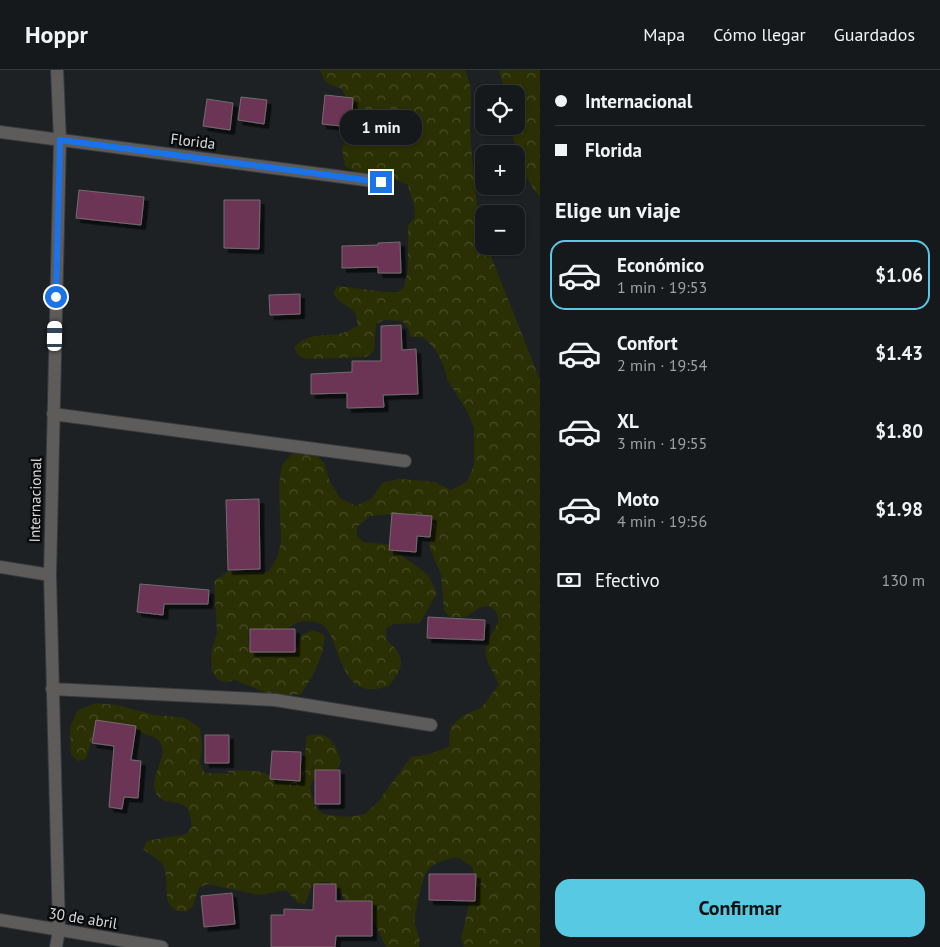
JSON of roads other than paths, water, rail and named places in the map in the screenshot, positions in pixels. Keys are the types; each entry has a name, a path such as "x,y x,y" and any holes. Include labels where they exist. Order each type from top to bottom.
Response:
{"street":[{"name":"Internacional","path":"56,947 59,930 50,575 60,140 57,70"},
{"name":"Florida","path":"0,132 381,182"},
{"path":"54,414 405,461"},
{"path":"0,567 50,575"},
{"path":"52,689 275,700 431,725"},
{"name":"30 de abril","path":"0,920 162,947"}]}
